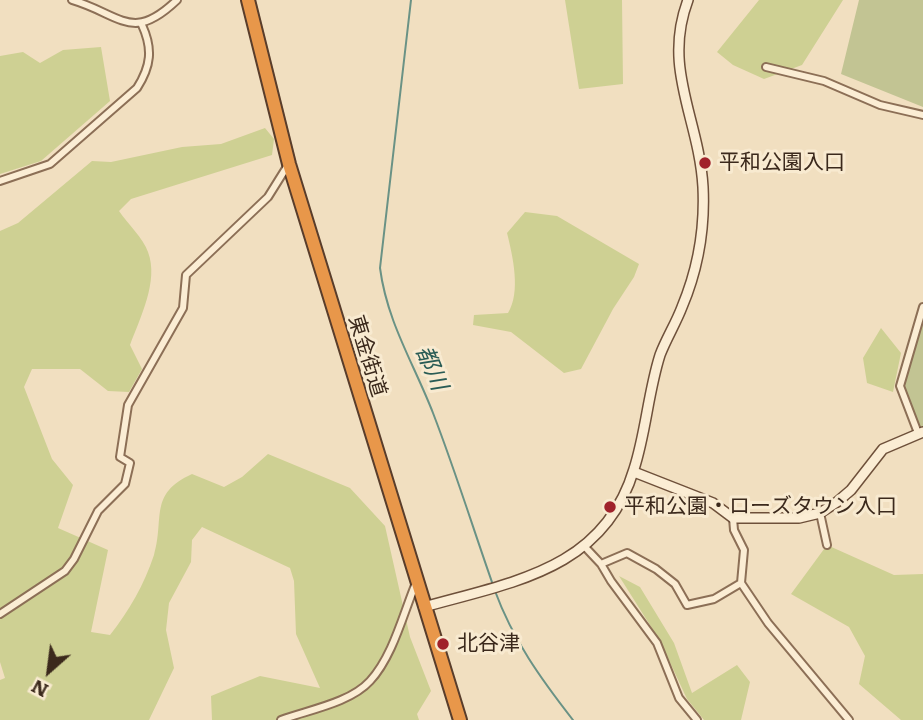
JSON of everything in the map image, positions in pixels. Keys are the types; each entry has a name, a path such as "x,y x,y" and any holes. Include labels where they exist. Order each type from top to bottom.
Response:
{"highway":[{"name":"東金街道","path":"248,0 289,164 460,720"}],"street":[{"path":"72,0 132,24 142,25 159,18 177,0"},
{"path":"424,607 545,571 585,547 616,510 634,472 653,379 661,352 683,306 701,238 703,209 700,160 677,59 677,39 688,0"},
{"path":"0,181 50,164 137,88 147,72 150,56 150,42 142,25"},
{"path":"766,67 824,81 880,105 923,115"},
{"path":"0,614 65,571 74,559 98,511 125,484 130,463 120,457 128,405 183,308 186,275 268,197 289,164"},
{"path":"634,472 713,503 733,518 799,518 820,513 851,490 883,449 920,432 900,386 923,307"},
{"path":"820,513 827,545"},
{"path":"733,518 734,530 744,550 741,583 768,622 849,720"},
{"path":"585,547 601,564 657,643 679,698 697,720"},
{"path":"601,564 627,553 656,569 675,584 687,605 714,599 741,583"},
{"path":"281,720 341,699 369,683 383,664 416,583"}],"green space":[{"path":"565,0 622,0 623,84 579,89"},
{"path":"759,0 843,0 802,65 764,79 733,65 717,52"},
{"path":"859,0 923,0 923,107 841,74"},
{"path":"101,47 110,101 41,161 0,174 0,56 23,52 40,63 63,50"},
{"path":"265,128 274,139 272,155 131,199 119,211 143,242 151,263 147,299 130,345 142,369 129,392 108,391 80,369 32,369 24,387 52,459 73,485 58,528 108,550 91,632 110,635 130,607 146,577 157,542 164,499 178,482 192,474 224,487 242,477 268,454 350,488 385,526 410,637 431,691 417,714 419,720 212,720 211,696 260,676 320,688 296,634 294,581 290,568 202,527 192,540 191,562 169,603 166,630 174,668 149,720 0,720 0,680 5,678 0,662 0,231 18,223 92,161 111,162 182,147 221,144"},
{"path":"525,212 557,216 639,264 581,369 564,373 511,332 473,325 474,315 508,313 512,305 515,274 507,233"},
{"path":"923,312 923,428 919,430 907,403 904,384"},
{"path":"881,328 901,353 893,392 867,383 863,358"},
{"path":"827,545 894,575 923,574 923,720 901,720 859,684 865,656 849,627 791,594"},
{"path":"619,576 640,587 674,643 692,693 737,665 750,682 741,720 704,720 687,699 660,641"}],"waterway":[{"name":"都川","path":"411,0 380,268 395,325 433,413 493,585"},
{"name":"都川","path":"495,591 510,626 529,659 573,720"}],"place":[{"name":"平和公園入口","path":"705,163"},
{"name":"平和公園・ローズタウン入口","path":"610,507"},
{"name":"北谷津","path":"443,644"}]}
